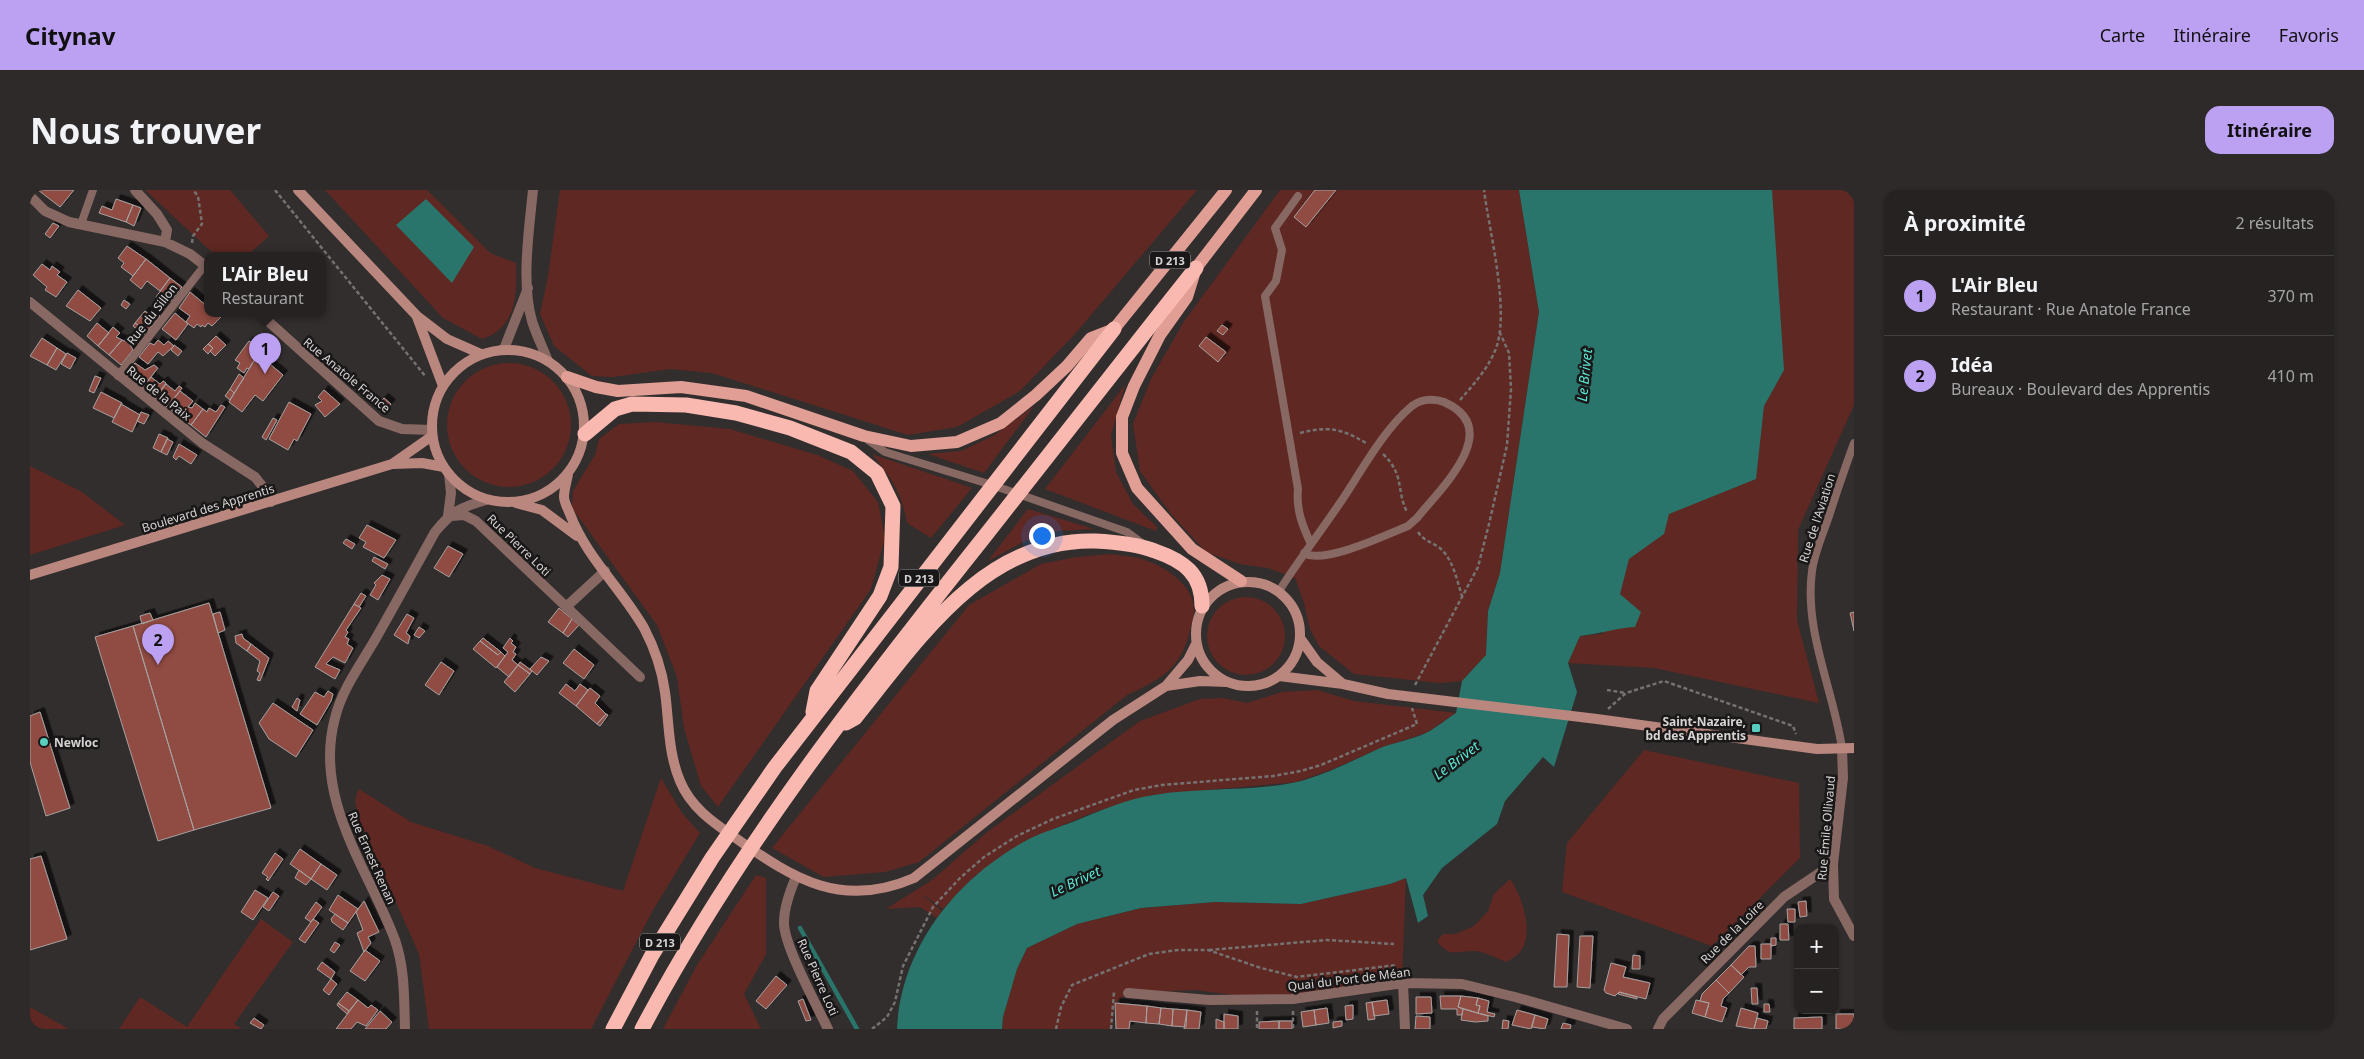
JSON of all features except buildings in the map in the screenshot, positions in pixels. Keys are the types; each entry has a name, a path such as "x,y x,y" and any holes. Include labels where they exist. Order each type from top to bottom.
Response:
{"highway":[{"name":"D 213","path":"642,1029 673,970 738,866 760,832 832,732 882,664 1196,268"},
{"name":"D 213","path":"613,1029 652,954 712,858 812,715 1114,329"},
{"path":"585,434 615,409 632,404 686,405 736,412 790,428 851,452 877,473 893,506 892,567 880,596 817,691 812,715"},
{"path":"832,732 855,718 908,653 960,596 980,579 1023,553 1063,542 1109,542 1151,549 1168,555 1195,575 1202,591 1202,606"}],"main road":[{"path":"298,190 417,316 447,339 481,354"},
{"name":"D 213","path":"1114,329 1226,190"},
{"name":"D 213","path":"1196,268 1256,190"},
{"path":"1166,686 1200,681 1227,682 1240,686 1254,686 1267,683 1279,676 1290,666 1297,653 1300,638 1299,620 1291,604 1279,591 1267,584 1241,581 1192,549 1137,488 1122,453 1122,417 1134,386 1160,335 1188,297 1196,268"},
{"path":"417,316 441,390"},
{"path":"567,377 596,387 618,391 681,387 746,396 864,436 911,446 957,442 1001,422 1036,395 1067,366 1091,338 1114,329"},
{"path":"515,503 535,498 548,492 568,474 579,456 585,434 584,414 578,394 567,377 548,360 527,352 504,349 481,354 459,367 441,390 433,412 432,433 446,470 472,494 486,500 515,503 542,510 578,536"},
{"name":"Boulevard des Apprentis","path":"392,464 432,433"},
{"name":"Boulevard des Apprentis","path":"30,575 392,464 422,463 446,470"},
{"path":"568,474 564,498 578,536 644,628 657,658 665,690 672,757 679,781 688,798 703,814 773,865 796,877 832,890 853,892 893,887 914,878 1113,720 1166,686 1188,660 1196,644"},
{"path":"1227,682 1213,673 1202,660 1196,644 1196,624 1202,606 1219,590 1241,581"},
{"path":"1300,638 1317,662 1343,684"},
{"path":"1279,676 1343,684 1412,697 1597,719 1817,750 1854,748"}],"street":[{"path":"135,190 158,214 167,230 165,242"},
{"path":"533,190 529,232 528,287 532,320 548,360"},
{"path":"30,196 46,211 69,222 165,242 190,254 204,264"},
{"path":"504,349 528,287"},
{"name":"Rue de la Paix","path":"30,302 202,443 255,477 267,492 271,502"},
{"name":"Rue Anatole France","path":"263,317 379,421 402,429 432,433"},
{"path":"446,470 451,493 448,516"},
{"name":"Rue Ernest Renan","path":"405,1029 404,974 395,940 340,817 331,779 329,755 333,726 341,698 434,532 448,516 468,505 486,500"},
{"name":"Rue Pierre Loti","path":"448,516 464,515 476,521 640,677"},
{"path":"566,607 605,572"},
{"name":"Rue Émile Ollivaud","path":"1842,748 1842,800 1833,864 1834,900 1854,936"},
{"name":"Rue de la Loire","path":"1658,1029 1663,1020 1784,897 1833,864"},
{"name":"Rue Pierre Loti","path":"796,877 788,900 783,924 793,955 828,1029"},
{"path":"1403,983 1405,1029"},
{"name":"Quai du Port de Méan","path":"1128,993 1208,1000 1256,1000 1293,999 1403,983 1462,984 1524,999 1627,1029"}],"lane":[{"path":"81,224 93,190"},
{"path":"1298,196 1275,228 1282,250 1276,281 1265,296 1298,489 1297,503 1302,523 1311,544"},
{"name":"Rue du Sillon","path":"118,376 204,268"},
{"path":"1279,591 1304,553 1376,449 1396,422 1413,405 1426,400 1439,400 1454,406 1464,415 1470,438 1467,453 1412,522 1335,554 1311,558 1304,553"},
{"path":"864,436 885,452 992,484 1127,532 1151,549"},
{"name":"Rue de l'Aviation","path":"1842,748 1837,716 1825,680 1817,640 1812,607 1812,570 1854,443"}],"path":[{"path":"190,254 192,236 202,224 198,196 193,190"},
{"path":"274,190 326,252"},
{"path":"1454,406 1479,378 1490,361 1495,353 1500,333 1499,287 1484,190"},
{"path":"326,252 441,390"},
{"path":"1412,697 1478,566 1507,445 1511,389 1508,353 1500,333"},
{"path":"1288,436 1320,428 1333,429 1359,439 1385,455 1394,467 1400,481 1404,507 1412,522 1422,538 1443,551 1454,569 1462,596"},
{"path":"1607,690 1626,692 1664,681 1793,726 1802,747"},
{"path":"1597,719 1626,692"},
{"path":"872,1029 887,1017 895,1002 903,966 933,907 960,878 996,848 1016,836 1080,809 1134,790 1162,785 1273,776 1301,771 1416,724"},
{"path":"1056,1029 1061,1007 1072,985 1149,954 1178,950 1208,950 1327,940 1394,944"},
{"path":"1208,950 1261,968 1297,977 1397,965"},
{"path":"1111,1029 1114,992 1128,993"},
{"path":"1293,999 1293,1029"},
{"path":"1256,1000 1257,1029"}],"shaded area":[{"path":"145,190 230,190 269,236 251,252 212,252"},
{"path":"325,190 427,190 490,253 516,263 513,309 502,327 494,334 482,339 443,318"},
{"path":"560,190 1197,190 1075,334 1020,391 957,427 908,435 712,373 670,369 613,377 592,376 554,346 540,314 548,276"},
{"path":"1280,190 1519,190 1539,312 1500,573 1488,611 1486,655 1462,681 1440,683 1354,674 1319,646 1310,629 1304,603 1295,578 1268,568 1240,564 1206,552 1171,514 1140,471 1133,424 1151,379 1183,323"},
{"path":"1602,190 1854,190 1854,405 1798,530 1797,620 1819,703 1654,668 1568,663 1580,636 1603,634"},
{"path":"509,363 533,368 553,381 566,401 571,425 566,449 553,469 533,482 509,487 485,482 465,469 452,449 447,425 452,401 465,381 485,368"},
{"path":"1125,385 1111,435 1116,472 1133,504 1157,527 1156,531 1045,489"},
{"path":"1034,406 984,473 928,454 961,451 993,436"},
{"path":"654,422 730,429 817,455 853,471 878,502 885,538 871,589 718,807 701,786 684,728 677,677 657,625 572,508 573,491 595,455 599,439 619,424"},
{"path":"872,454 972,488 931,538 907,523 902,502 895,486"},
{"path":"30,466 82,492 125,525 30,555"},
{"path":"1028,509 1094,529 1058,531 1025,541 988,561"},
{"path":"1111,554 1151,562 1168,571 1189,592 1193,601 1194,616 1181,654 1168,671 1150,684 1127,695 919,862 885,872 824,877 772,848 969,605 1041,564 1076,557"},
{"path":"1246,597 1261,600 1274,608 1282,621 1285,636 1282,651 1274,664 1261,672 1246,675 1231,672 1218,664 1210,651 1207,636 1210,621 1218,608 1231,600"},
{"path":"1317,690 1354,701 1456,713 1428,732 1381,748 1297,782 1152,795 1092,813 1029,839 1000,857 973,878 943,909 924,895 942,911 937,918 920,907 886,909 932,880 986,833 1140,721 1200,699 1223,698 1247,703 1282,692"},
{"path":"1644,750 1799,783 1800,858 1712,946 1562,892 1567,843"},
{"path":"661,778 682,813 700,833 653,910 591,1029 429,1029 419,954 358,817 355,800 359,789 411,822 488,846 535,868 623,891"},
{"path":"756,875 766,878 766,954 744,994 761,1029 663,1029 697,965"},
{"path":"1406,878 1402,976 1293,996 1257,998 1195,990 1128,993 1115,1003 1111,1029 1002,1029 1003,1017 1017,969 1027,948 1077,924 1142,908 1215,902 1301,904 1390,884"},
{"path":"1510,879 1519,895 1527,925 1524,944 1519,953 1507,962 1476,951 1450,952 1442,947 1437,941 1443,934 1456,934 1474,926 1488,911 1494,894"},
{"path":"261,919 293,942 234,1024 242,1029 119,1029 140,997 187,1027"},
{"path":"30,1007 69,1029 30,1029"}],"water":[{"name":"Le Brivet","path":"1519,190 1772,190 1784,370 1764,406 1756,479 1669,514 1664,534 1629,559 1620,594 1641,612 1635,627 1580,636 1568,663 1577,692 1554,767 1543,757 1505,801 1497,824 1442,868 1423,895 1428,916 1418,923 1406,878 1390,884 1301,904 1215,902 1141,908 1077,924 1027,948 1017,969 1003,1017 1002,1029 897,1029 901,999 909,970 937,918 957,894 979,873 1029,839 1134,799 1190,791 1279,785 1318,776 1384,747 1422,735 1456,713 1462,681 1486,655 1488,611 1500,573 1539,312"},
{"path":"426,199 474,247 452,283 396,225"}],"waterway":[{"path":"800,928 857,1029"}],"place":[{"name":"L'Air Bleu","path":"265,374"},
{"name":"Idéa","path":"158,665"},
{"name":"Saint-Nazaire, bd des Apprentis","path":"1756,728"},
{"name":"Newloc","path":"44,742"}]}
